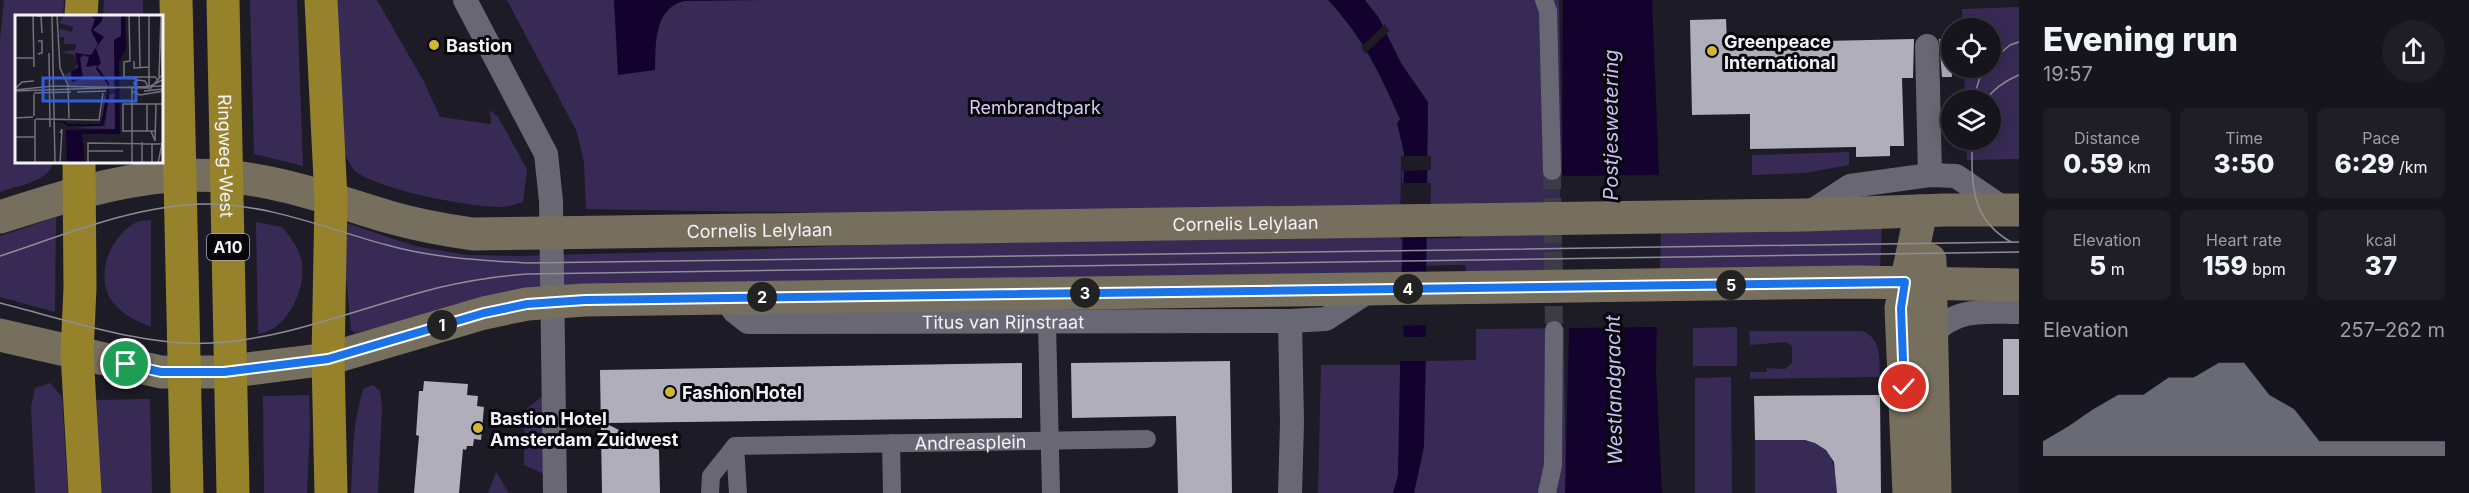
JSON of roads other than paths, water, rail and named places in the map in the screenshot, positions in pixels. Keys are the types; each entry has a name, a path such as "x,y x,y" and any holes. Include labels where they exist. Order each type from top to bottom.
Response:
{"highway":[{"path":"81,15 82,0"},
{"name":"A10","path":"176,0 187,493"},
{"name":"Ringweg-West","path":"223,0 233,493"},
{"path":"321,0 331,199 328,359 331,493"},
{"path":"80,176 80,288 77,353 85,493"}],"main road":[{"name":"Cornelis Lelylaan","path":"0,217 80,176 119,183 163,176 204,174 285,186 434,229 473,234 526,235 2012,210"},
{"path":"1921,211 1930,253 1922,286 1931,334 1935,493"},
{"path":"0,335 161,372 224,372 328,359 484,313 527,304 585,300 1692,285 2019,285"},
{"path":"1909,493 1901,308 1922,286"}],"street":[{"path":"465,0 546,154 551,201 555,493"},
{"path":"1544,0 1548,11 1552,171"},
{"path":"1927,46 1930,175"},
{"path":"1805,215 1850,186 1930,175 1956,176 2012,210"},
{"path":"1922,286 1975,312"},
{"name":"Titus van Rijnstraat","path":"726,298 734,311 748,322 1290,321 1326,319 1372,289"},
{"path":"1931,334 1942,323 1954,316 1975,312 2019,312"},
{"path":"1290,321 1292,423 1290,493"},
{"name":"Andreasplein","path":"1047,323 1051,493"},
{"path":"1547,493 1553,465 1554,330"},
{"name":"Andreasplein","path":"735,446 1147,439"},
{"name":"Andreasplein","path":"891,443 892,493"},
{"path":"710,493 711,476 735,446"},
{"path":"735,446 738,493"}],"water":[{"path":"614,0 769,0 684,1 674,5 661,20 658,29 655,70 618,75"},
{"path":"1328,0 1365,0 1379,18 1401,63 1428,102 1424,447 1414,493 1393,493 1398,476 1404,153 1397,123 1400,119 1370,56 1341,14"},
{"path":"1563,0 1652,0 1659,176 1656,373 1662,493 1565,493 1569,334 1562,179"}],"tunnel":[{"path":"1552,171 1554,330"}],"tram line":[{"path":"2001,53 2010,45 2019,42"},
{"path":"1995,90 2019,75"},
{"path":"1976,90 1980,78"},
{"path":"1972,150 1973,184 1980,210 1987,222 2011,242"},
{"path":"0,256 127,215 153,209 206,204 230,205 276,213 422,253 527,263 2019,242"},
{"path":"0,303 132,336 159,341 211,343 297,329 448,285 527,274 2019,252"}],"place":[{"name":"Bastion","path":"434,45"},
{"name":"Greenpeace International","path":"1712,51"},
{"name":"Fashion Hotel","path":"670,392"},
{"name":"Bastion Hotel Amsterdam Zuidwest","path":"478,428"}],"park label":[{"name":"Rembrandtpark","path":"1035,107"}],"water label":[{"name":"Postjeswetering","path":"1611,125"},
{"name":"Westlandgracht","path":"1614,390"}]}
